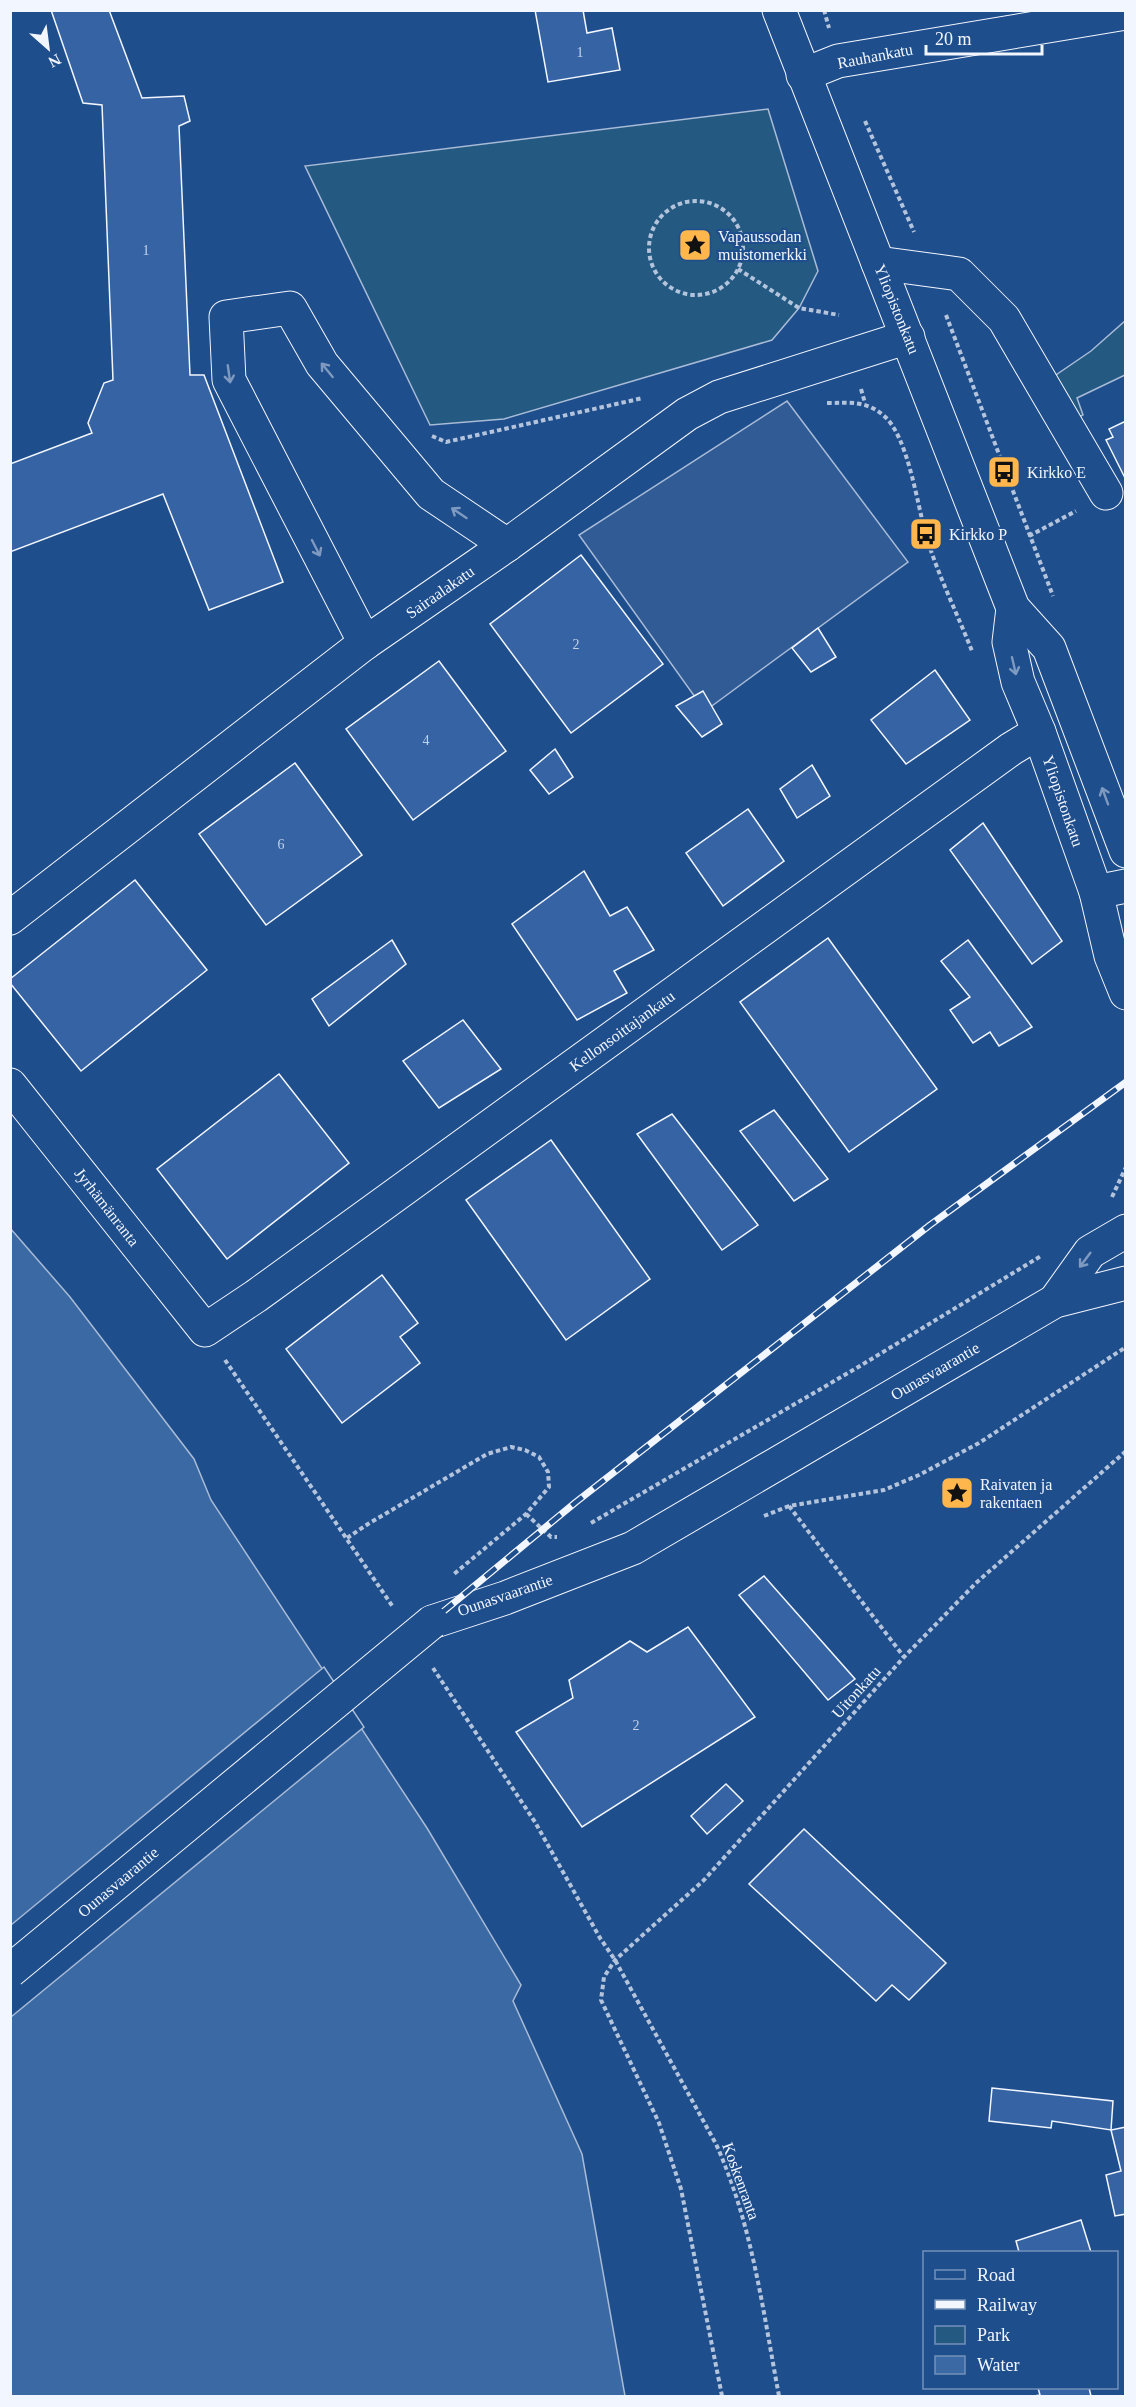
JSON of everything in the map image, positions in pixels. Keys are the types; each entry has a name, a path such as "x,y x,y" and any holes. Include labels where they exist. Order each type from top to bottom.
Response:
{"street":[{"name":"Yliopistonkatu","path":"779,10 1013,609 1049,648 1125,850"},
{"name":"Rauhankatu","path":"803,75 838,61 1125,13"},
{"path":"878,263 959,274 1004,319 1106,493"},
{"path":"365,643 228,381 226,317 290,308 322,364 431,494 507,545"},
{"name":"Sairaalakatu","path":"10,918 365,643 507,545 694,410 719,397 908,337"},
{"name":"Yliopistonkatu","path":"1013,609 1009,642 1018,682 1111,889 1112,956 1125,993"},
{"name":"Kellonsoittajankatu","path":"205,1330 256,1296 1001,756 1039,732"},
{"path":"1111,889 1125,857"},
{"name":"Jyrhämänranta","path":"10,1085 205,1330"},
{"name":"Ounasvaarantie","path":"1055,1301 1116,1218"},
{"name":"Ounasvaarantie","path":"10,1971 432,1622 505,1598 633,1548 1055,1301 1125,1283"}],"path":[{"path":"824,10 838,61"},
{"path":"861,114 929,270 1055,601"},
{"path":"699,201 714,205 727,213 736,225 742,240 742,255 738,269 724,285 705,295 678,292 666,285 653,267 649,247 651,233 658,219 670,209 684,203 699,201"},
{"path":"738,269 799,308 839,315"},
{"path":"426,434 446,442 648,398"},
{"path":"824,403 865,403 885,416 898,434 922,511 926,534 973,653"},
{"path":"1029,536 1064,518"},
{"path":"1116,1218 1125,1167"},
{"path":"586,1526 860,1366 1051,1250"},
{"path":"755,1522 789,1506 884,1490 919,1475 979,1443 1125,1347"},
{"path":"347,1538 487,1454 511,1447 525,1450 539,1457 548,1472 549,1487 526,1514 445,1582"},
{"name":"Uitonkatu","path":"615,1960 704,1880 904,1657 976,1583 1125,1451"},
{"path":"789,1506 904,1657"},
{"path":"526,1514 551,1537 567,1536"},
{"path":"615,1960 604,1977 602,2000 659,2123 681,2189 722,2397"},
{"name":"Koskenranta","path":"615,1960 716,2144 726,2167 752,2251 779,2397"}],"green space":[{"path":"768,109 818,271 799,308 772,340 504,419 430,425 305,166"},
{"path":"1125,321 1125,375 1077,398 1083,415 1075,419 1053,377 1091,351"}],"shaded area":[{"path":"787,401 908,562 705,711 579,535"}],"water":[{"path":"10,1228 70,1297 194,1459 211,1500 427,1828 521,1985 513,2001 582,2154 625,2396 11,2396"}],"pier":[{"path":"324,1667 364,1727 11,2017 11,1925"}],"building":[{"path":"51,10 109,10 142,98 184,96 190,121 179,126 190,375 204,375 283,582 209,610 163,494 10,552 10,464 92,433 88,423 104,383 113,380 102,105 83,103"},
{"path":"535,10 583,10 587,33 612,28 620,70 548,82"},
{"path":"1126,421 1126,480 1106,440 1113,437 1109,429"},
{"path":"581,555 663,664 571,733 490,624"},
{"path":"818,628 836,657 811,672 792,648"},
{"path":"439,661 506,751 413,820 346,729"},
{"path":"935,670 970,720 906,764 871,720"},
{"path":"703,691 722,724 702,737 676,706"},
{"path":"555,749 573,777 549,794 530,770"},
{"path":"295,763 362,855 266,925 199,834"},
{"path":"812,765 830,796 797,818 780,789"},
{"path":"748,809 784,861 723,906 686,853"},
{"path":"983,823 1062,941 1032,964 950,850"},
{"path":"584,871 610,916 627,907 654,950 614,971 627,993 577,1020 512,924"},
{"path":"135,880 207,970 81,1071 10,983 10,979"},
{"path":"828,938 937,1089 849,1152 740,1002"},
{"path":"392,940 406,964 329,1026 312,999"},
{"path":"968,940 1032,1027 999,1046 990,1032 973,1043 950,1010 970,997 941,961"},
{"path":"463,1020 501,1069 439,1108 403,1061"},
{"path":"279,1074 349,1163 227,1259 157,1169"},
{"path":"774,1110 828,1179 794,1201 740,1131"},
{"path":"672,1114 758,1225 722,1250 637,1134"},
{"path":"551,1140 650,1279 566,1340 466,1200"},
{"path":"382,1275 418,1323 400,1337 420,1363 342,1423 286,1349"},
{"path":"764,1576 855,1679 828,1700 739,1595"},
{"path":"688,1627 755,1717 582,1827 516,1732 573,1698 569,1680 630,1641 647,1652"},
{"path":"726,1784 743,1801 707,1834 691,1816"},
{"path":"804,1829 946,1963 909,2000 892,1985 876,2001 749,1884"},
{"path":"992,2088 1113,2101 1111,2130 1052,2121 1051,2128 989,2121"},
{"path":"1126,2127 1126,2214 1115,2216 1106,2175 1121,2171 1111,2130"},
{"path":"1081,2220 1091,2251 1019,2251 1016,2241"},
{"path":"1038,2389 1089,2389 1091,2396 1034,2396 1040,2395"}],"railway":[{"path":"10,1969 576,1502 930,1225 1126,1082"}],"place":[{"name":"Vapaussodan muistomerkki","path":"695,245"},
{"name":"Kirkko E","path":"1004,472"},
{"name":"Kirkko P","path":"926,534"},
{"name":"Raivaten ja rakentaen","path":"957,1493"}]}
